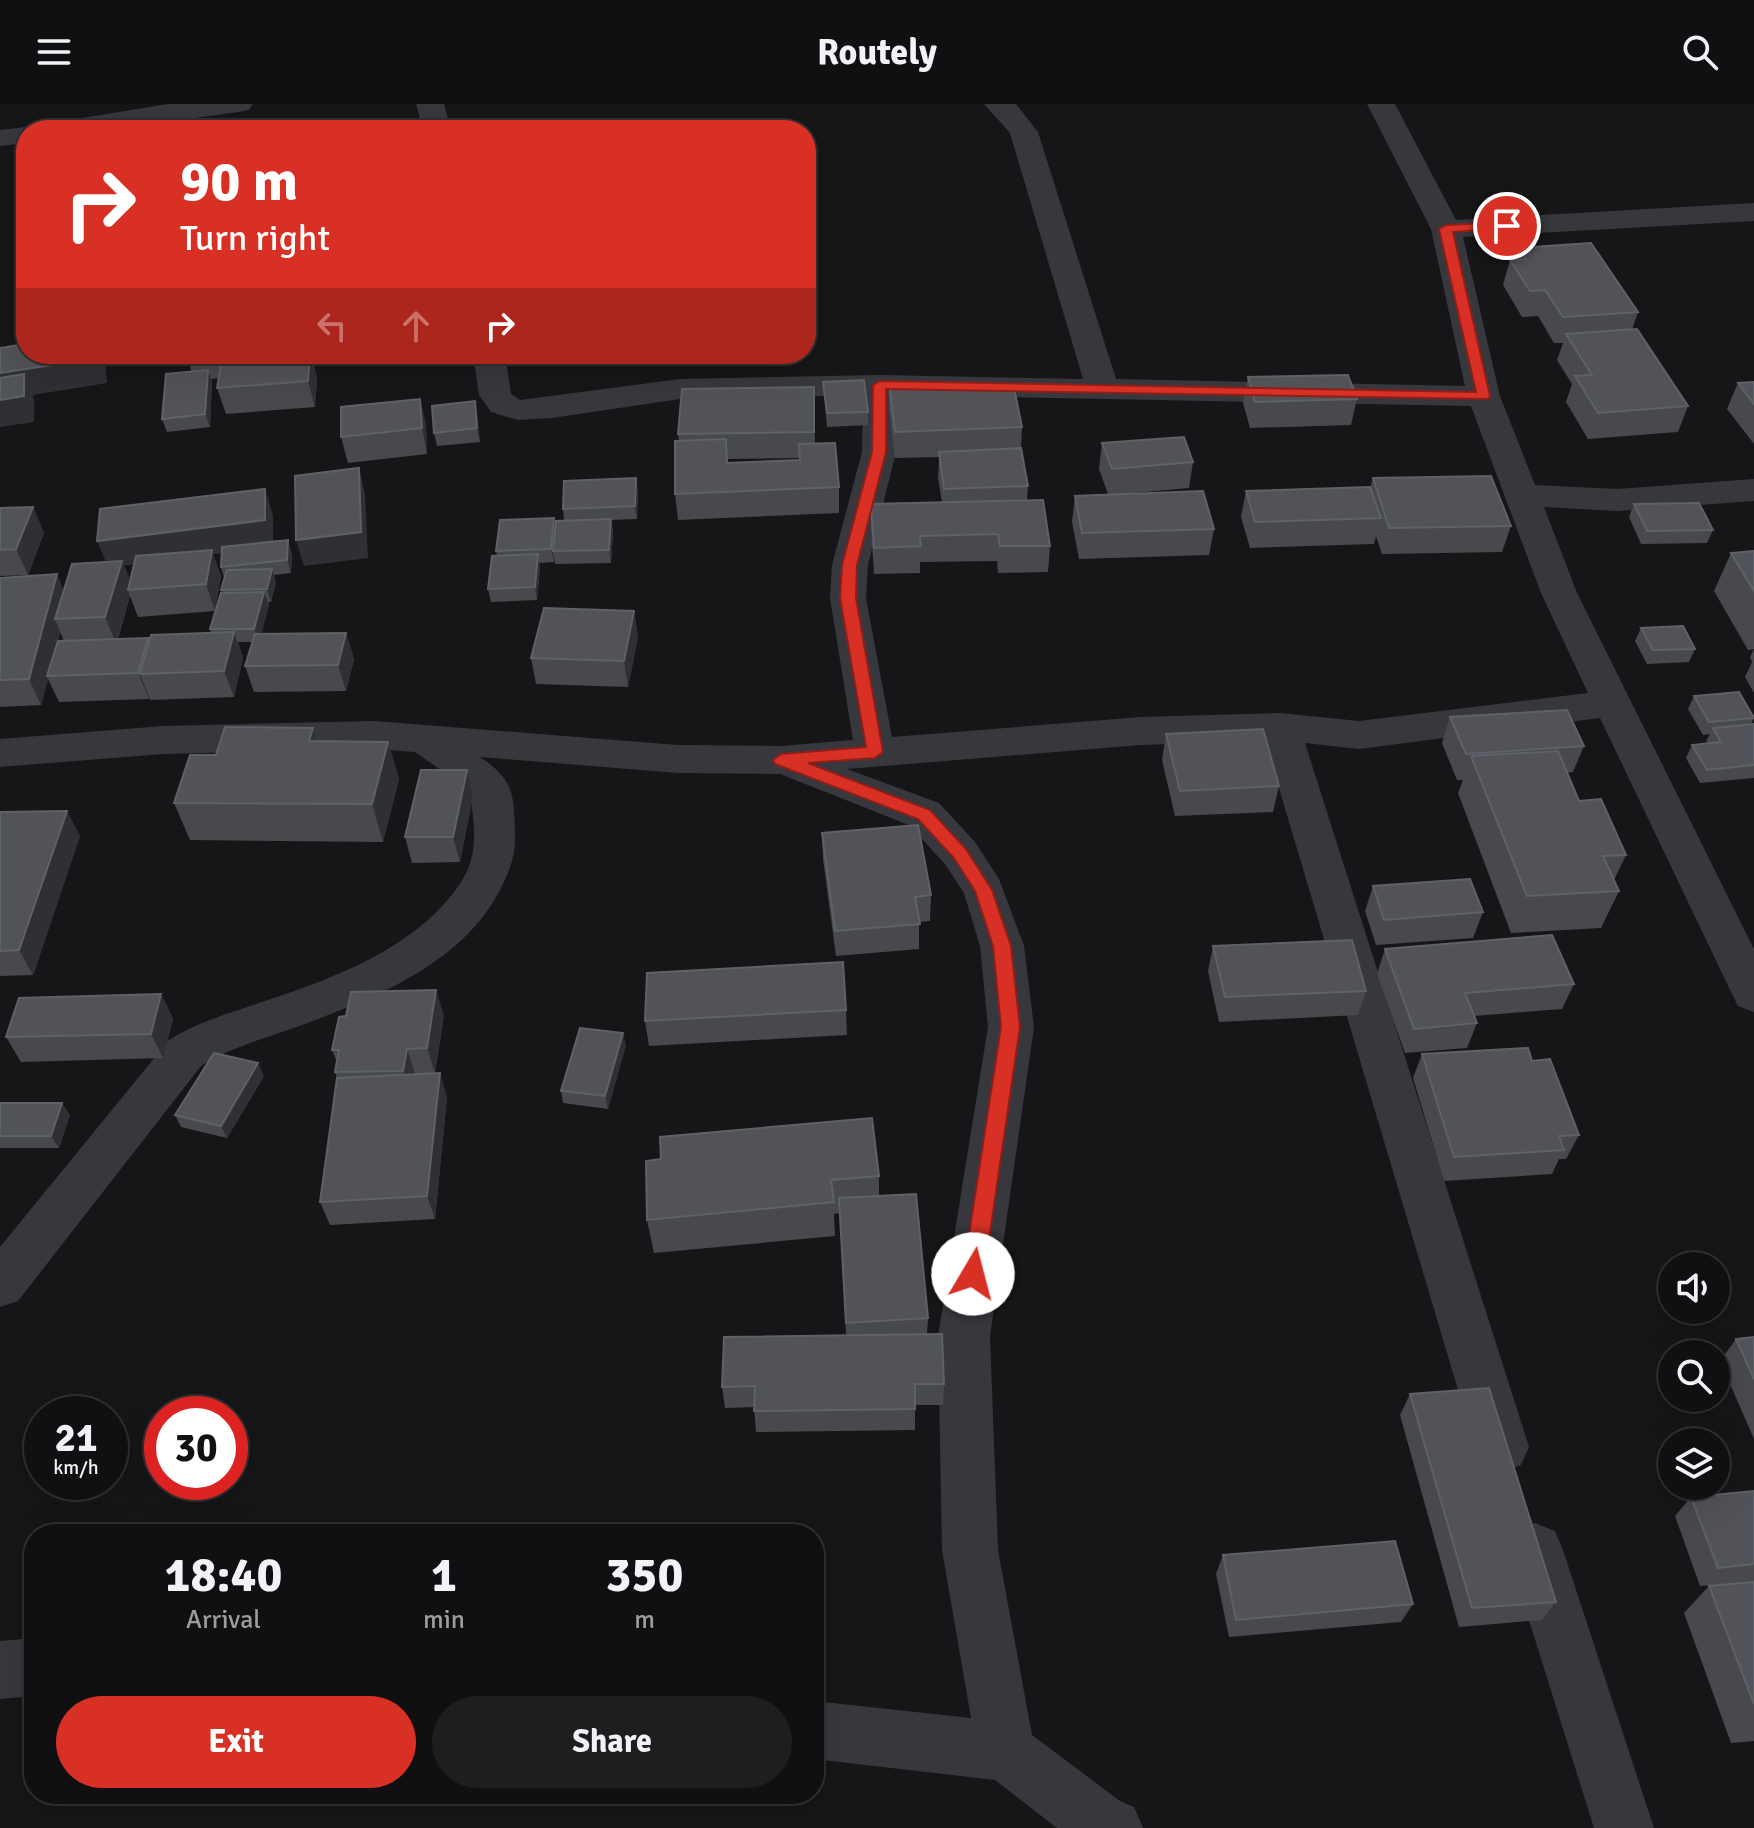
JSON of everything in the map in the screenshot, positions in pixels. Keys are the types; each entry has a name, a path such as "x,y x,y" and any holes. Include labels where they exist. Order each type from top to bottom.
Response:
{"street":[{"path":"115,120 239,104"},
{"path":"998,104 1005,108 1024,132 1103,390"},
{"path":"1381,104 1446,229 1484,396 1559,593 1754,994"},
{"path":"1446,229 1754,212"},
{"path":"490,364 495,395 503,405 518,410 680,389 880,385 1484,396"},
{"path":"875,752 848,598 850,565 879,452 880,385"},
{"path":"1524,495 1617,500 1754,490"},
{"path":"0,753 163,740 374,735 678,759 781,760 1141,731 1280,727 1359,735 1611,703"},
{"path":"1280,727 1424,1200 1624,1828"},
{"path":"0,1285 185,1053 229,1029 271,1017 380,975 431,940 466,907 490,867 495,838 489,783 424,739"},
{"path":"781,760 924,814 960,853 984,890 1002,946 1011,1027 964,1336 970,1550 1006,1752"},
{"path":"0,1670 24,1668"},
{"path":"824,1731 1006,1752 1100,1823 1113,1828"}],"building":[{"path":"1591,243 1638,312 1563,317 1545,290 1530,291 1510,260 1526,259 1518,248"},
{"path":"1637,329 1688,406 1598,413 1575,376 1592,375 1566,334"},
{"path":"16,346 16,364 59,364 0,373 0,348"},
{"path":"221,364 309,364 308,381 217,388"},
{"path":"208,370 205,414 162,419 166,374"},
{"path":"24,374 24,396 0,400 0,378"},
{"path":"1348,375 1357,399 1255,402 1248,377"},
{"path":"864,380 868,412 827,413 823,382"},
{"path":"949,382 951,390 1014,388 1022,427 895,432 889,384"},
{"path":"1754,382 1754,404 1738,383"},
{"path":"814,387 814,432 678,434 682,389"},
{"path":"420,399 422,428 341,437 341,407"},
{"path":"475,401 477,428 434,433 432,406"},
{"path":"1184,437 1193,462 1112,469 1102,443"},
{"path":"726,439 727,463 800,460 799,444 835,443 839,487 675,494 675,441"},
{"path":"1021,448 1028,486 944,489 939,452"},
{"path":"359,468 361,532 296,540 295,476"},
{"path":"1491,476 1511,526 1389,528 1373,478"},
{"path":"636,478 635,506 563,509 564,481"},
{"path":"1370,487 1381,518 1255,522 1246,491"},
{"path":"265,489 265,520 97,541 100,509"},
{"path":"1203,491 1214,529 1082,533 1075,496"},
{"path":"1043,500 1050,546 1000,546 998,534 920,536 921,546 874,548 871,504"},
{"path":"1699,503 1713,530 1647,531 1634,504"},
{"path":"33,507 16,549 0,550 0,508"},
{"path":"554,518 551,549 496,551 500,520"},
{"path":"611,519 609,550 553,551 556,521"},
{"path":"288,540 287,560 221,567 222,547"},
{"path":"212,550 206,584 128,590 136,556"},
{"path":"1754,551 1754,591 1731,553"},
{"path":"538,554 535,587 488,589 492,556"},
{"path":"122,561 105,617 55,619 72,564"},
{"path":"272,569 267,589 221,590 227,570"},
{"path":"57,574 29,679 0,680 0,578"},
{"path":"264,592 254,629 210,629 221,593"},
{"path":"544,608 634,611 624,661 531,658"},
{"path":"1683,626 1695,649 1653,650 1641,628"},
{"path":"234,632 224,671 140,674 151,635"},
{"path":"346,633 338,665 245,666 255,634"},
{"path":"148,638 138,673 47,676 58,641"},
{"path":"1739,692 1754,718 1709,722 1694,696"},
{"path":"1567,710 1584,746 1466,754 1450,717"},
{"path":"1754,724 1754,765 1707,770 1692,745 1721,742 1713,728"},
{"path":"225,727 313,728 309,741 388,742 372,804 174,803 190,755 216,755"},
{"path":"1263,729 1279,786 1180,791 1166,734"},
{"path":"1558,751 1579,801 1601,799 1626,855 1603,856 1619,891 1527,896 1471,756"},
{"path":"421,770 467,770 453,837 405,837"},
{"path":"67,811 19,950 0,951 0,812"},
{"path":"918,825 931,895 915,897 920,924 835,931 822,833"},
{"path":"1470,879 1483,912 1384,920 1373,886"},
{"path":"1552,935 1574,984 1465,993 1477,1023 1414,1029 1385,949"},
{"path":"1352,940 1366,991 1225,997 1213,946"},
{"path":"843,962 846,1010 645,1021 647,973"},
{"path":"436,990 427,1048 407,1049 403,1071 335,1072 339,1050 332,1050 339,1017 346,1016 351,992"},
{"path":"161,994 151,1034 6,1037 19,998"},
{"path":"580,1028 623,1033 605,1096 561,1091"},
{"path":"1528,1048 1532,1061 1550,1059 1579,1135 1559,1136 1564,1150 1454,1157 1422,1054"},
{"path":"214,1053 258,1063 221,1126 175,1115"},
{"path":"440,1073 427,1196 320,1202 337,1078"},
{"path":"0,1103 62,1103 51,1136 0,1136"},
{"path":"872,1118 879,1176 831,1180 834,1202 647,1220 646,1161 661,1159 660,1137"},
{"path":"916,1194 928,1318 846,1323 839,1198"},
{"path":"942,1334 944,1384 915,1384 915,1409 754,1411 755,1386 722,1387 724,1337"},
{"path":"1754,1337 1754,1379 1736,1339"},
{"path":"1489,1388 1556,1602 1472,1608 1410,1394"},
{"path":"1754,1491 1754,1564 1718,1568 1692,1500 1730,1500 1730,1493"},
{"path":"1395,1541 1413,1604 1236,1620 1223,1555"},
{"path":"1754,1582 1754,1704 1709,1586"}],"route":[{"path":"973,1274 1011,1027 1002,946 984,890 960,853 924,814 781,760 875,752 848,598 850,565 879,452 880,385 1484,396 1446,229 1507,226"}]}
